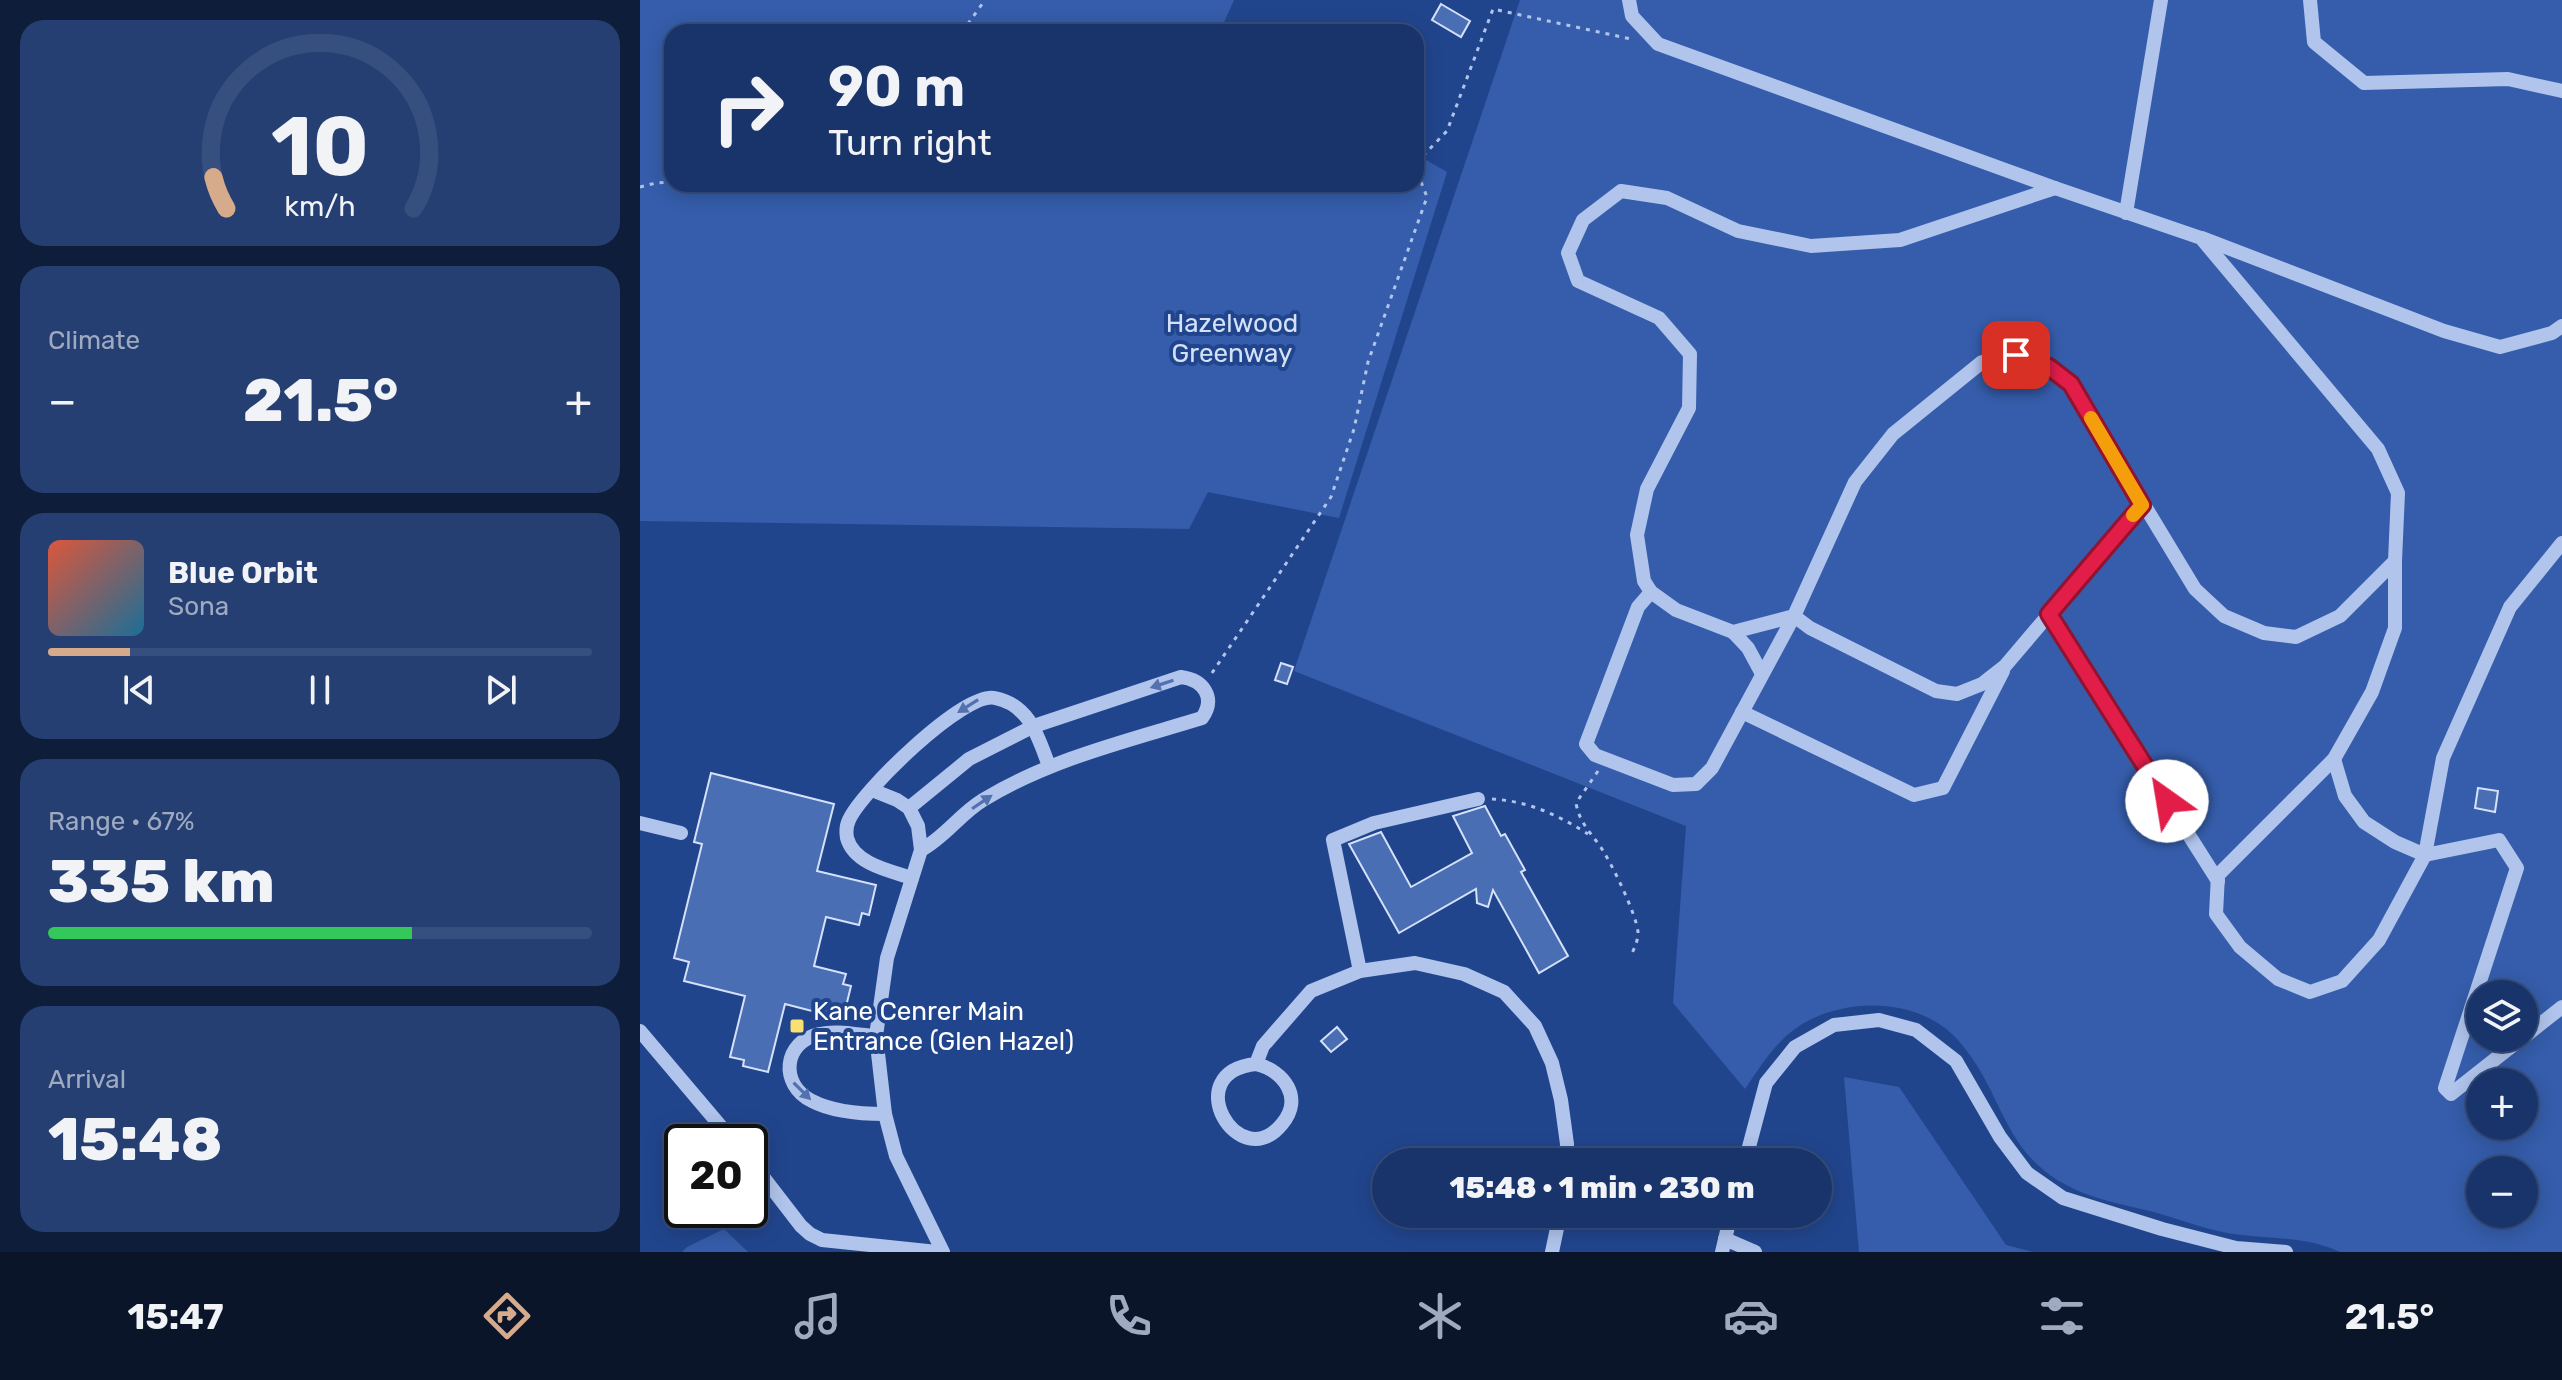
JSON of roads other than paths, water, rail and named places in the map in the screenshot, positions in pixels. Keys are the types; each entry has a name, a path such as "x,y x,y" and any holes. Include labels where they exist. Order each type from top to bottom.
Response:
{"street":[{"path":"1629,0 1632,16 1658,44 2201,238 2444,331 2500,347 2552,333 2562,326"},
{"path":"2126,213 2161,0"},
{"path":"2310,0 2314,42 2364,83 2508,79 2562,91"},
{"path":"1762,674 1748,648 1733,632 1676,610 1651,592 1644,581 1637,535 1647,489 1689,408 1690,354 1659,318 1578,281 1568,253 1583,220 1621,191 1667,198 1738,231 1811,246 1900,240 2055,188"},
{"path":"2201,238 2378,449 2398,493 2395,628 2372,692 2334,759 2218,875 2216,914 2240,947 2278,979 2310,992 2342,981 2379,940 2425,855 2443,758 2510,607 2562,543"},
{"path":"1651,592 1638,607 1586,744 1595,755 1673,785 1696,784 1712,768 1794,616 1855,482 1893,434 1982,362 2016,355 2049,367 2071,384 2195,589 2224,616 2264,633 2296,637 2340,616 2395,561"},
{"path":"1794,616 1810,628 1936,691 1957,694 1982,684 2005,666 2142,505"},
{"path":"2049,614 2218,881"},
{"path":"1733,632 1794,616"},
{"path":"1742,712 1914,795 1943,788 2005,666"},
{"path":"909,808 969,759 1034,726 1181,677 1194,679 1203,686 1208,700 1207,711 1202,718 1049,766 980,801 931,845 921,850"},
{"path":"912,878 876,866 861,857 848,843 846,831 849,819 872,790 916,744 970,704 984,697 996,698 1022,712 1034,726 1049,766"},
{"path":"2334,759 2345,796 2364,822 2395,842 2425,855 2499,840 2517,868 2480,980"},
{"path":"872,790 909,808 918,826 921,850 887,958 876,1036 885,1114 896,1156 940,1252"},
{"path":"1360,971 1333,840 1374,823 1478,799"},
{"path":"640,823 681,833"},
{"path":"1256,1064 1263,1046 1311,991 1360,971 1415,963 1464,974 1504,992 1535,1026 1552,1063 1567,1148"},
{"path":"2538,1025 2562,1007"},
{"path":"1749,1148 1766,1083 1795,1047 1834,1025 1879,1020 1916,1030 1956,1061 2000,1137 2027,1173 2063,1198 2236,1248 2286,1252"},
{"path":"2466,1024 2445,1088 2451,1094 2504,1052"},
{"path":"640,1031 719,1124"},
{"path":"876,1036 816,1034 796,1048 790,1059 789,1073 794,1086 815,1103 861,1114 885,1114"},
{"path":"1256,1064 1269,1067 1287,1084 1291,1109 1278,1130 1255,1138 1233,1131 1224,1122 1217,1100 1225,1078 1245,1065 1256,1064"},
{"path":"768,1183 801,1226 822,1240 940,1252"},
{"path":"1552,1252 1557,1228"},
{"path":"1724,1245 1755,1252"}],"place":[{"name":"Kane Cenrer Main Entrance (Glen Hazel)","path":"797,1026"}],"park label":[{"name":"Hazelwood Greenway","path":"1232,338"}]}
